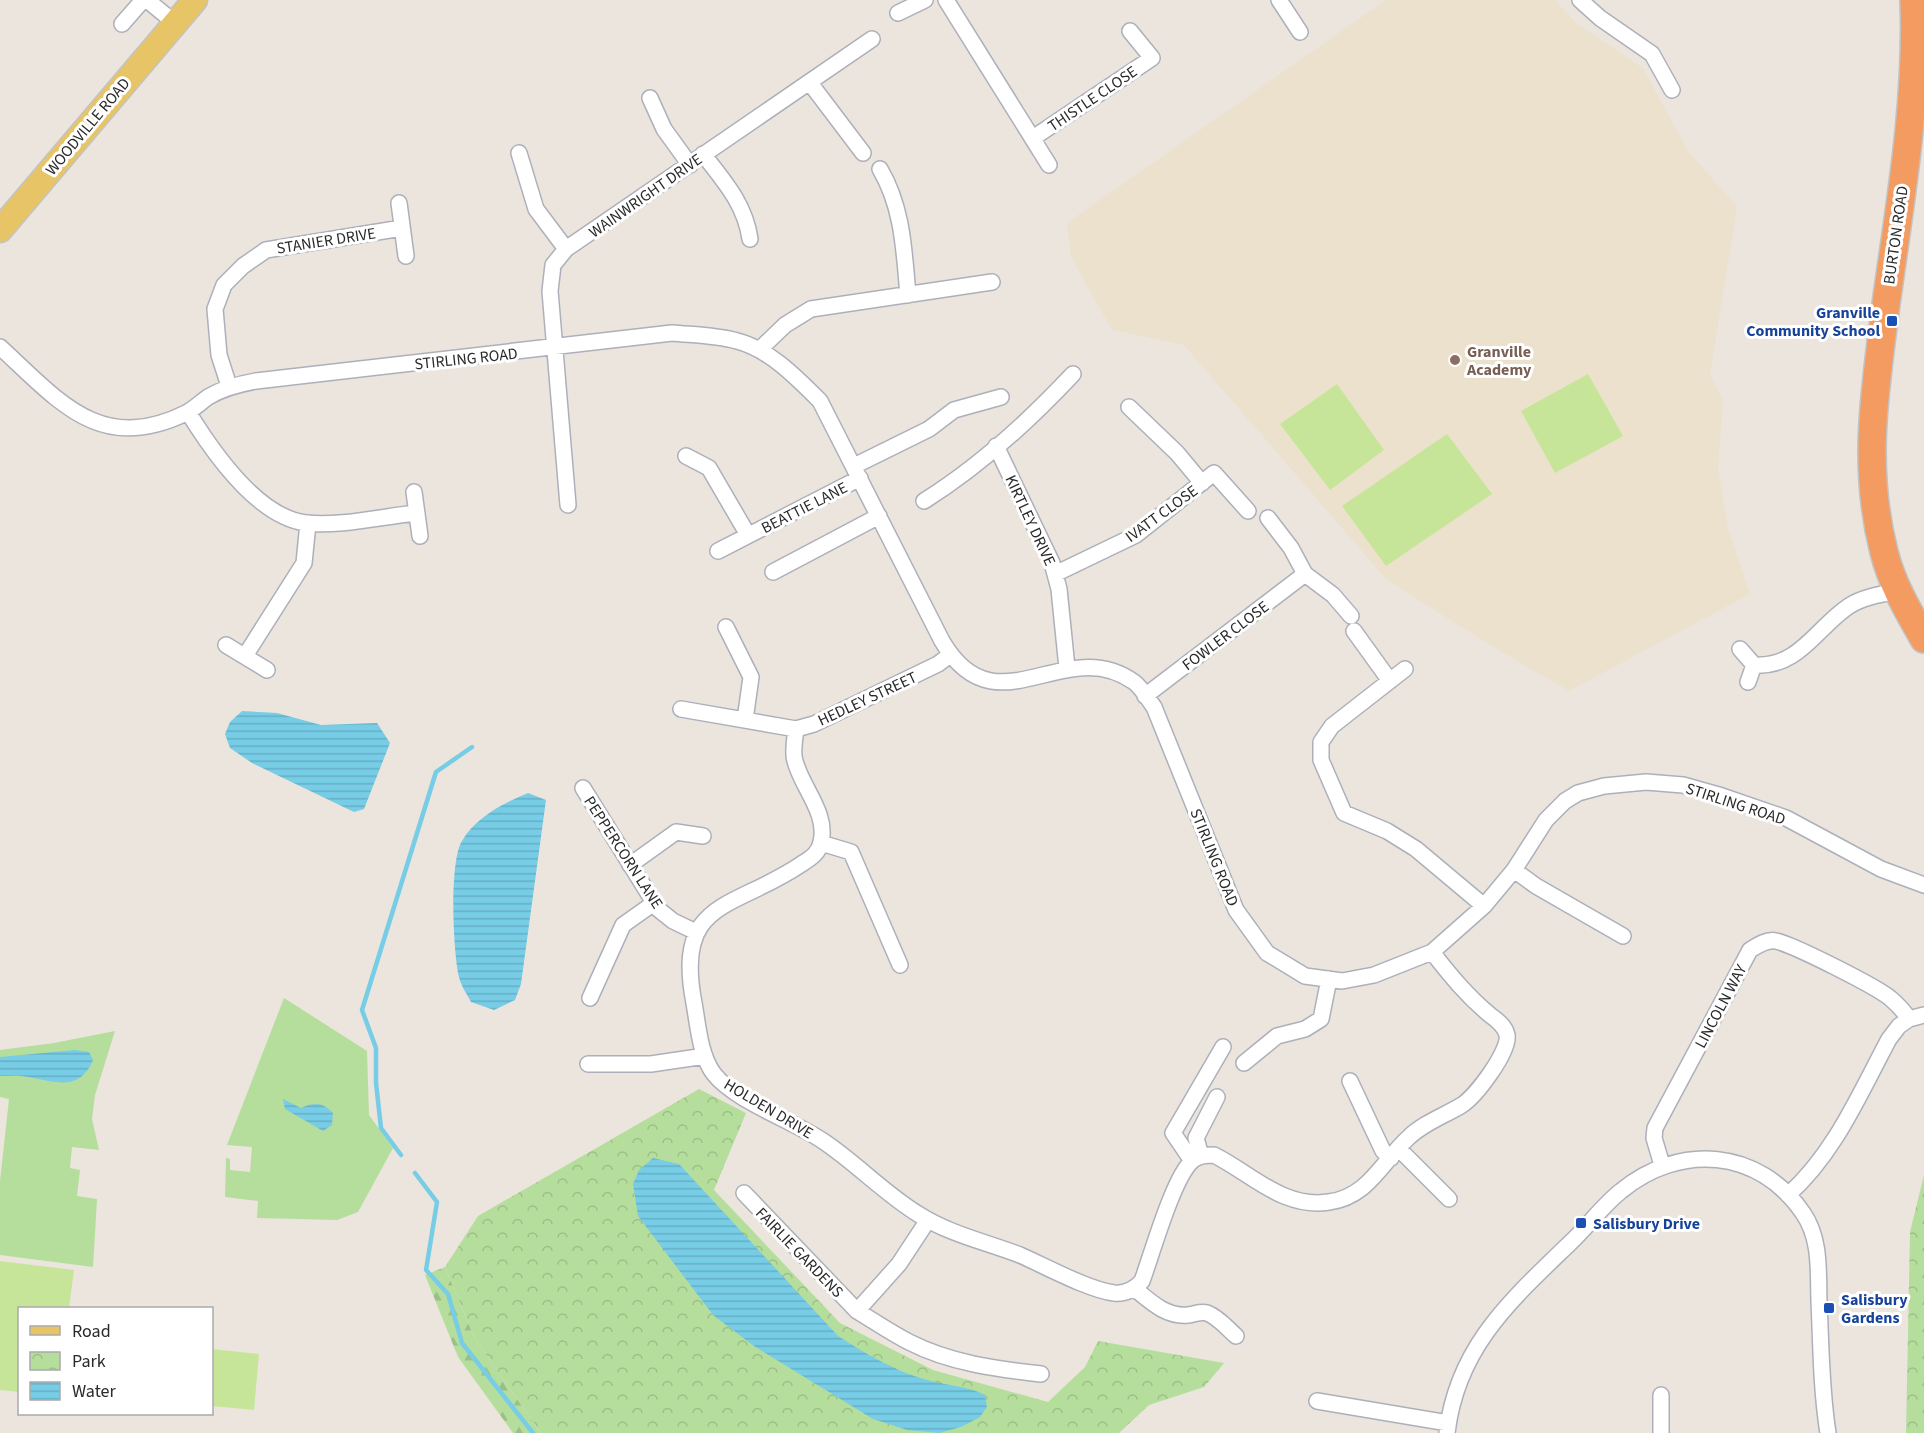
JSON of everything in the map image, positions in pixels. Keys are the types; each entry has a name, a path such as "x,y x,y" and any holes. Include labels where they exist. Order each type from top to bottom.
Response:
{"highway":[{"name":"BURTON ROAD","path":"1914,0 1914,60 1909,127 1870,432 1873,491 1884,552 1898,591 1924,639"}],"main road":[{"name":"WOODVILLE ROAD","path":"4,217 195,0"}],"street":[{"path":"122,24 145,0 174,23"},
{"path":"898,13 924,0"},
{"name":"THISTLE CLOSE","path":"946,0 1049,165"},
{"path":"1279,0 1300,32"},
{"path":"1580,0 1600,18 1652,54 1672,90"},
{"name":"THISTLE CLOSE","path":"1033,138 1152,58 1130,31"},
{"name":"WAINWRIGHT DRIVE","path":"568,505 550,291 553,265 566,249 872,39"},
{"path":"810,83 863,153"},
{"path":"650,98 664,129 690,165"},
{"path":"519,153 536,209 566,249"},
{"path":"703,154 735,194 748,220 750,238"},
{"path":"880,169 891,188 898,207 908,295"},
{"path":"399,203 406,256"},
{"name":"STANIER DRIVE","path":"229,386 219,355 215,309 224,285 243,266 266,250 402,228"},
{"path":"759,350 785,325 811,309 992,282"},
{"name":"STIRLING ROAD","path":"0,347 62,403 89,420 135,429 158,425 188,412 229,386 256,381 672,333 737,341 759,350 802,383 820,401 950,656 969,673 994,682 1012,683 1067,668 1090,667 1111,671 1135,682 1154,707 1236,910 1267,953 1305,976 1342,981 1374,975 1432,952 1484,906 1514,870 1546,820 1565,801 1578,794 1604,786 1646,782 1683,785 1786,818 1881,869 1924,885"},
{"path":"924,501 963,477 996,446 1024,425 1073,374"},
{"name":"BEATTIE LANE","path":"718,551 929,429 954,410 1001,397"},
{"name":"IVATT CLOSE","path":"1129,407 1177,453 1202,483"},
{"path":"188,412 217,455 256,498 293,520 308,524 417,513"},
{"name":"KIRTLEY DRIVE","path":"996,446 1055,574 1067,668"},
{"name":"BEATTIE LANE","path":"687,456 709,468 748,535"},
{"name":"IVATT CLOSE","path":"1055,574 1136,535 1214,473 1248,511"},
{"path":"414,492 420,536"},
{"path":"773,573 879,516"},
{"path":"1268,518 1291,549 1305,574 1333,596 1390,681"},
{"path":"245,656 304,563 308,524"},
{"name":"FOWLER CLOSE","path":"1145,696 1305,574"},
{"path":"1754,665 1776,664 1788,659 1799,652 1851,605 1898,591"},
{"path":"726,627 752,677 745,720"},
{"path":"226,645 267,670"},
{"path":"1740,649 1754,665"},
{"name":"HEDLEY STREET","path":"681,709 796,729 845,709 950,656"},
{"path":"1748,682 1754,665"},
{"path":"1405,669 1332,726 1321,742 1321,760 1344,813 1387,831 1416,849 1484,906"},
{"path":"696,932 700,923 716,910 798,867 815,855 821,843 822,824 794,760 796,729"},
{"name":"PEPPERCORN LANE","path":"583,788 654,903 673,921 696,932"},
{"path":"630,865 676,832 703,836"},
{"path":"821,843 851,852 900,965"},
{"path":"1514,870 1536,886 1623,936"},
{"path":"590,998 623,925 654,903"},
{"name":"HOLDEN DRIVE","path":"696,932 693,939 691,967 693,1000 705,1056 714,1074 735,1091 822,1140 927,1220 1107,1292 1117,1294 1135,1289"},
{"name":"LINCOLN WAY","path":"1662,1165 1654,1138 1655,1128 1750,950 1762,942 1774,940 1789,945 1889,997 1916,1017 1899,1026 1889,1039 1827,1154 1809,1177 1788,1195"},
{"path":"1197,1158 1214,1155 1287,1199 1309,1203 1330,1202 1355,1193 1377,1176 1408,1138 1442,1114 1463,1104 1495,1067 1508,1044 1506,1032 1500,1023 1466,995 1432,952"},
{"path":"1244,1063 1277,1036 1305,1029 1321,1019 1329,979"},
{"path":"1197,1158 1173,1132 1223,1047"},
{"path":"588,1064 651,1064 705,1056"},
{"path":"1350,1081 1383,1151 1395,1154 1449,1199"},
{"path":"1217,1097 1196,1138 1197,1158 1177,1187 1142,1281 1135,1289 1156,1307 1171,1314 1188,1315 1204,1312 1215,1317 1236,1336"},
{"path":"1317,1401 1448,1428 1456,1391 1474,1347 1495,1319 1601,1209 1621,1190 1662,1165 1689,1159 1715,1158 1752,1169 1788,1195 1803,1214 1815,1239 1828,1433"},
{"name":"FAIRLIE GARDENS","path":"744,1193 857,1311 910,1343 953,1359 995,1370 1041,1374"},
{"name":"FAIRLIE GARDENS","path":"857,1311 899,1264 927,1220"},
{"path":"1661,1395 1661,1433"}],"shaded area":[{"name":"Granville Academy","path":"1386,0 1555,0 1576,23 1643,68 1688,151 1737,207 1710,375 1723,400 1718,468 1728,528 1750,594 1569,691 1485,642 1386,579 1184,345 1112,330 1071,257 1067,223"}],"green space":[{"path":"1588,374 1623,436 1555,473 1521,411"},
{"path":"1337,384 1384,450 1330,490 1280,424"},
{"path":"1447,434 1492,494 1386,566 1342,506"},
{"path":"284,998 367,1051 369,1115 393,1148 358,1212 337,1220 257,1218 258,1201 225,1197 226,1158 230,1159 230,1170 250,1172 252,1147 227,1145"},
{"path":"115,1031 95,1095 92,1119 99,1150 72,1147 70,1168 80,1170 77,1196 97,1199 93,1267 0,1255 0,1181 9,1099 0,1097 0,1050 54,1043"},
{"path":"699,1089 746,1113 714,1190 840,1323 933,1370 1048,1402 1085,1367 1098,1341 1224,1363 1204,1387 1149,1405 1119,1433 541,1433 475,1339 445,1267 478,1216"},
{"path":"1924,1175 1924,1433 1906,1433 1910,1232"},
{"path":"0,1261 74,1270 69,1307 18,1307 18,1392 0,1390"},
{"path":"445,1267 475,1339 541,1433 513,1433 458,1357 425,1275"},
{"path":"213,1349 259,1354 254,1410 213,1406"}],"water":[{"path":"242,711 277,713 321,725 377,723 390,743 364,809 354,812 252,763 230,748 225,734 230,722"},
{"path":"528,793 546,800 521,984 515,1000 494,1010 471,1002 459,977 454,929 455,868 458,852 468,832 500,806"},
{"path":"75,1050 89,1052 93,1060 81,1077 73,1081 56,1082 21,1076 0,1076 0,1057"},
{"path":"283,1099 301,1108 314,1104 326,1107 333,1113 332,1125 323,1131 285,1109"},
{"path":"653,1158 679,1164 838,1336 906,1373 985,1395 987,1407 980,1417 961,1427 939,1433 907,1430 873,1419 754,1346 713,1315 638,1216 633,1184 639,1170"}],"waterway":[{"path":"401,1155 381,1128 376,1083 376,1048 362,1010 436,772 472,747"},
{"path":"415,1173 437,1202 426,1270 448,1294 462,1343 533,1433"}],"place":[{"name":"Granville Community School","path":"1892,321"},
{"name":"Granville Academy","path":"1455,360"},
{"name":"Salisbury Drive","path":"1581,1223"},
{"name":"Salisbury Gardens","path":"1829,1308"}]}
